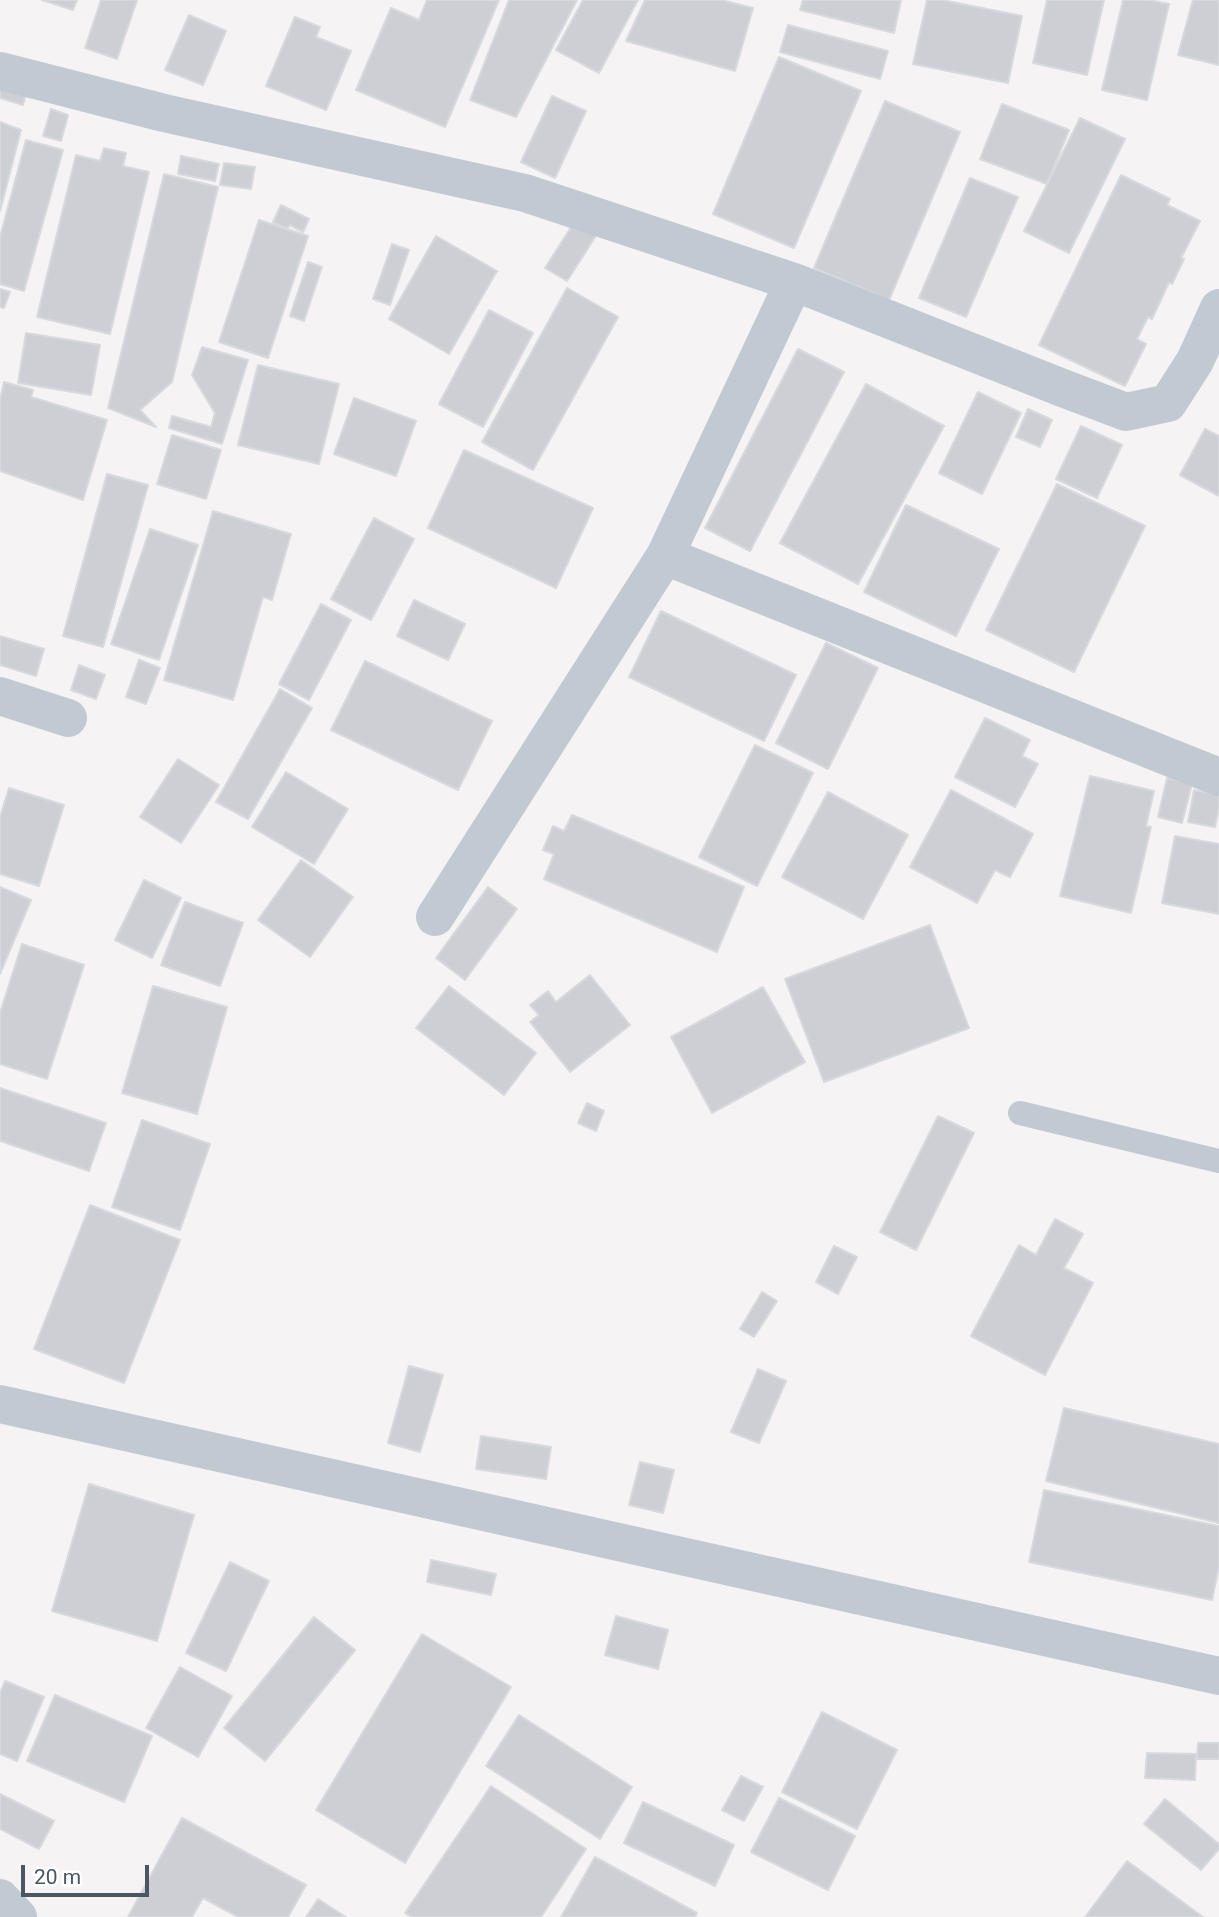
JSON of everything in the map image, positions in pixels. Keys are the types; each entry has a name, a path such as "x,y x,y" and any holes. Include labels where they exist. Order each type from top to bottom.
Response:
{"street":[{"path":"0,71 164,113 525,193 794,282 1126,412 1168,403 1195,361 1219,308"},
{"path":"435,917 665,556 794,282"},
{"path":"665,556 1219,777"},
{"path":"0,696 68,718"},
{"path":"0,1404 1219,1676"},
{"path":"0,1898 18,1917"}],"lane":[{"path":"1020,1113 1219,1161"}],"building":[{"path":"42,0 77,0 73,10"},
{"path":"101,0 137,0 117,59 85,48"},
{"path":"427,0 499,0 445,127 356,90 391,8 419,20"},
{"path":"509,0 577,0 516,117 470,100"},
{"path":"583,0 638,0 599,73 556,50"},
{"path":"645,0 721,0 753,8 735,71 626,41"},
{"path":"803,0 901,0 894,33 800,10"},
{"path":"927,0 942,0 1022,16 1008,83 913,64"},
{"path":"1047,0 1104,0 1087,75 1033,63"},
{"path":"1123,0 1149,0 1169,4 1147,100 1102,90"},
{"path":"1193,0 1219,0 1219,65 1178,55"},
{"path":"189,15 226,31 203,85 165,70"},
{"path":"295,17 320,27 316,37 351,51 326,110 266,86"},
{"path":"788,25 888,51 880,79 780,52"},
{"path":"779,57 861,91 794,248 713,214"},
{"path":"0,78 28,86 23,105 0,98"},
{"path":"552,96 586,111 555,178 521,162"},
{"path":"885,101 960,132 889,300 814,268"},
{"path":"1002,104 1069,130 1047,184 980,159"},
{"path":"51,109 68,115 61,141 43,136"},
{"path":"1080,118 1125,139 1069,253 1024,231"},
{"path":"0,122 21,130 0,211"},
{"path":"26,140 63,150 24,291 0,284 0,237"},
{"path":"104,148 126,153 123,166 149,172 110,334 37,317 76,155 100,161"},
{"path":"181,156 219,164 215,181 178,174"},
{"path":"224,163 255,167 251,189 220,185"},
{"path":"164,174 218,187 172,382 140,410 156,427 108,408"},
{"path":"1121,175 1170,199 1167,205 1200,221 1181,258 1184,259 1172,284 1169,282 1152,319 1148,317 1137,339 1146,344 1125,386 1039,345"},
{"path":"970,178 1018,197 966,317 919,298"},
{"path":"281,205 309,219 303,232 290,225 287,229 273,222"},
{"path":"259,220 308,236 268,358 219,342"},
{"path":"575,221 597,234 567,281 545,268"},
{"path":"436,236 497,271 449,354 389,319"},
{"path":"392,244 409,250 390,305 373,299"},
{"path":"308,262 322,267 304,321 290,316"},
{"path":"567,288 618,317 533,470 482,442"},
{"path":"0,289 10,292 4,308 0,307"},
{"path":"489,310 533,333 483,427 439,404"},
{"path":"26,333 100,345 91,395 18,383"},
{"path":"202,347 248,360 222,444 169,428 172,416 211,427 215,413 192,375"},
{"path":"798,349 844,372 750,551 705,528"},
{"path":"258,365 339,384 319,464 238,445"},
{"path":"4,382 33,390 31,397 107,420 83,500 0,471 0,400"},
{"path":"866,384 944,426 858,584 780,543"},
{"path":"978,392 1021,413 982,494 939,473"},
{"path":"354,398 416,421 396,476 334,454"},
{"path":"1028,409 1052,420 1040,447 1016,437"},
{"path":"1081,426 1122,445 1097,498 1056,479"},
{"path":"1205,429 1219,436 1219,496 1180,475"},
{"path":"172,435 221,450 206,499 157,484"},
{"path":"464,450 593,508 556,588 428,528"},
{"path":"107,474 148,485 103,647 63,636"},
{"path":"1057,484 1145,526 1074,672 986,630"},
{"path":"906,505 999,549 956,636 864,592"},
{"path":"213,511 291,534 272,600 263,597 233,700 164,680"},
{"path":"374,518 414,539 371,620 331,599"},
{"path":"150,529 198,545 159,660 111,644"},
{"path":"414,600 465,624 448,660 397,636"},
{"path":"321,604 351,620 309,700 279,684"},
{"path":"661,611 796,675 764,741 629,677"},
{"path":"0,636 44,649 36,676 0,665"},
{"path":"826,643 878,668 828,769 776,743"},
{"path":"139,660 160,668 146,704 126,697"},
{"path":"365,661 492,721 458,790 331,730"},
{"path":"79,665 105,675 96,699 71,690"},
{"path":"280,689 312,708 248,819 216,802"},
{"path":"985,718 1030,740 1022,756 1038,764 1015,807 955,777"},
{"path":"755,745 813,773 757,886 699,857"},
{"path":"178,759 219,785 181,843 140,817"},
{"path":"286,772 348,809 314,864 252,827"},
{"path":"1090,776 1154,791 1146,826 1151,827 1131,913 1060,896"},
{"path":"1167,778 1192,784 1182,823 1158,817"},
{"path":"9,788 64,805 39,886 0,874 0,817"},
{"path":"951,790 1033,834 1010,877 995,870 977,903 910,867"},
{"path":"1194,790 1219,795 1215,827 1188,822"},
{"path":"828,792 908,835 863,919 782,877"},
{"path":"572,815 744,887 717,952 544,879 554,854 543,850 553,826 564,831"},
{"path":"1175,836 1219,844 1219,914 1162,903"},
{"path":"301,860 353,897 310,957 258,920"},
{"path":"144,880 181,898 152,958 115,940"},
{"path":"0,887 31,900 0,974"},
{"path":"488,887 517,909 465,980 436,958"},
{"path":"185,902 243,923 220,986 161,965"},
{"path":"930,925 969,1028 824,1082 785,979"},
{"path":"22,944 84,965 47,1079 0,1064 0,1013"},
{"path":"590,975 630,1025 570,1072 530,1022 539,1015 530,1005 548,991 556,1002"},
{"path":"153,986 227,1007 197,1114 122,1093"},
{"path":"449,986 536,1053 504,1095 416,1028"},
{"path":"763,987 805,1062 712,1113 671,1037"},
{"path":"0,1088 106,1123 89,1171 0,1141"},
{"path":"587,1103 604,1111 596,1131 578,1123"},
{"path":"938,1116 974,1133 916,1250 880,1232"},
{"path":"142,1120 210,1144 180,1230 112,1207"},
{"path":"90,1205 180,1240 124,1383 34,1349"},
{"path":"1055,1219 1083,1234 1064,1268 1093,1283 1045,1375 971,1336 1019,1245 1036,1255"},
{"path":"834,1246 857,1257 838,1294 816,1282"},
{"path":"762,1292 777,1301 754,1337 740,1329"},
{"path":"409,1366 443,1375 420,1452 388,1443"},
{"path":"758,1369 786,1381 759,1443 731,1432"},
{"path":"1064,1408 1219,1444 1219,1523 1046,1481"},
{"path":"481,1436 551,1447 546,1479 476,1469"},
{"path":"640,1462 674,1470 663,1513 629,1505"},
{"path":"89,1484 194,1515 157,1641 52,1611"},
{"path":"1044,1490 1219,1526 1219,1566 1212,1600 1029,1562"},
{"path":"431,1560 496,1574 491,1595 427,1582"},
{"path":"230,1562 269,1581 226,1671 186,1653"},
{"path":"616,1616 668,1630 658,1669 605,1655"},
{"path":"314,1617 355,1650 265,1761 224,1728"},
{"path":"422,1634 511,1687 405,1863 316,1810"},
{"path":"180,1667 232,1696 198,1757 146,1728"},
{"path":"5,1681 44,1697 17,1761 0,1754 0,1693"},
{"path":"55,1695 152,1736 124,1802 27,1761"},
{"path":"822,1712 897,1750 857,1829 782,1792"},
{"path":"519,1715 632,1787 600,1839 486,1766"},
{"path":"1198,1743 1219,1743 1219,1759 1197,1759"},
{"path":"1147,1753 1196,1754 1195,1780 1145,1778"},
{"path":"741,1776 763,1787 744,1821 722,1810"},
{"path":"491,1786 586,1849 541,1917 412,1917 405,1913"},
{"path":"0,1794 54,1821 39,1849 0,1829"},
{"path":"779,1798 855,1836 828,1890 751,1852"},
{"path":"1165,1799 1219,1844 1219,1849 1201,1870 1144,1824"},
{"path":"643,1802 734,1845 715,1886 624,1843"},
{"path":"182,1818 306,1885 288,1917 238,1917 203,1898 192,1917 128,1917"},
{"path":"595,1857 697,1913 695,1917 561,1917"},
{"path":"1127,1861 1203,1917 1085,1917"},
{"path":"318,1899 346,1917 306,1917"}]}
